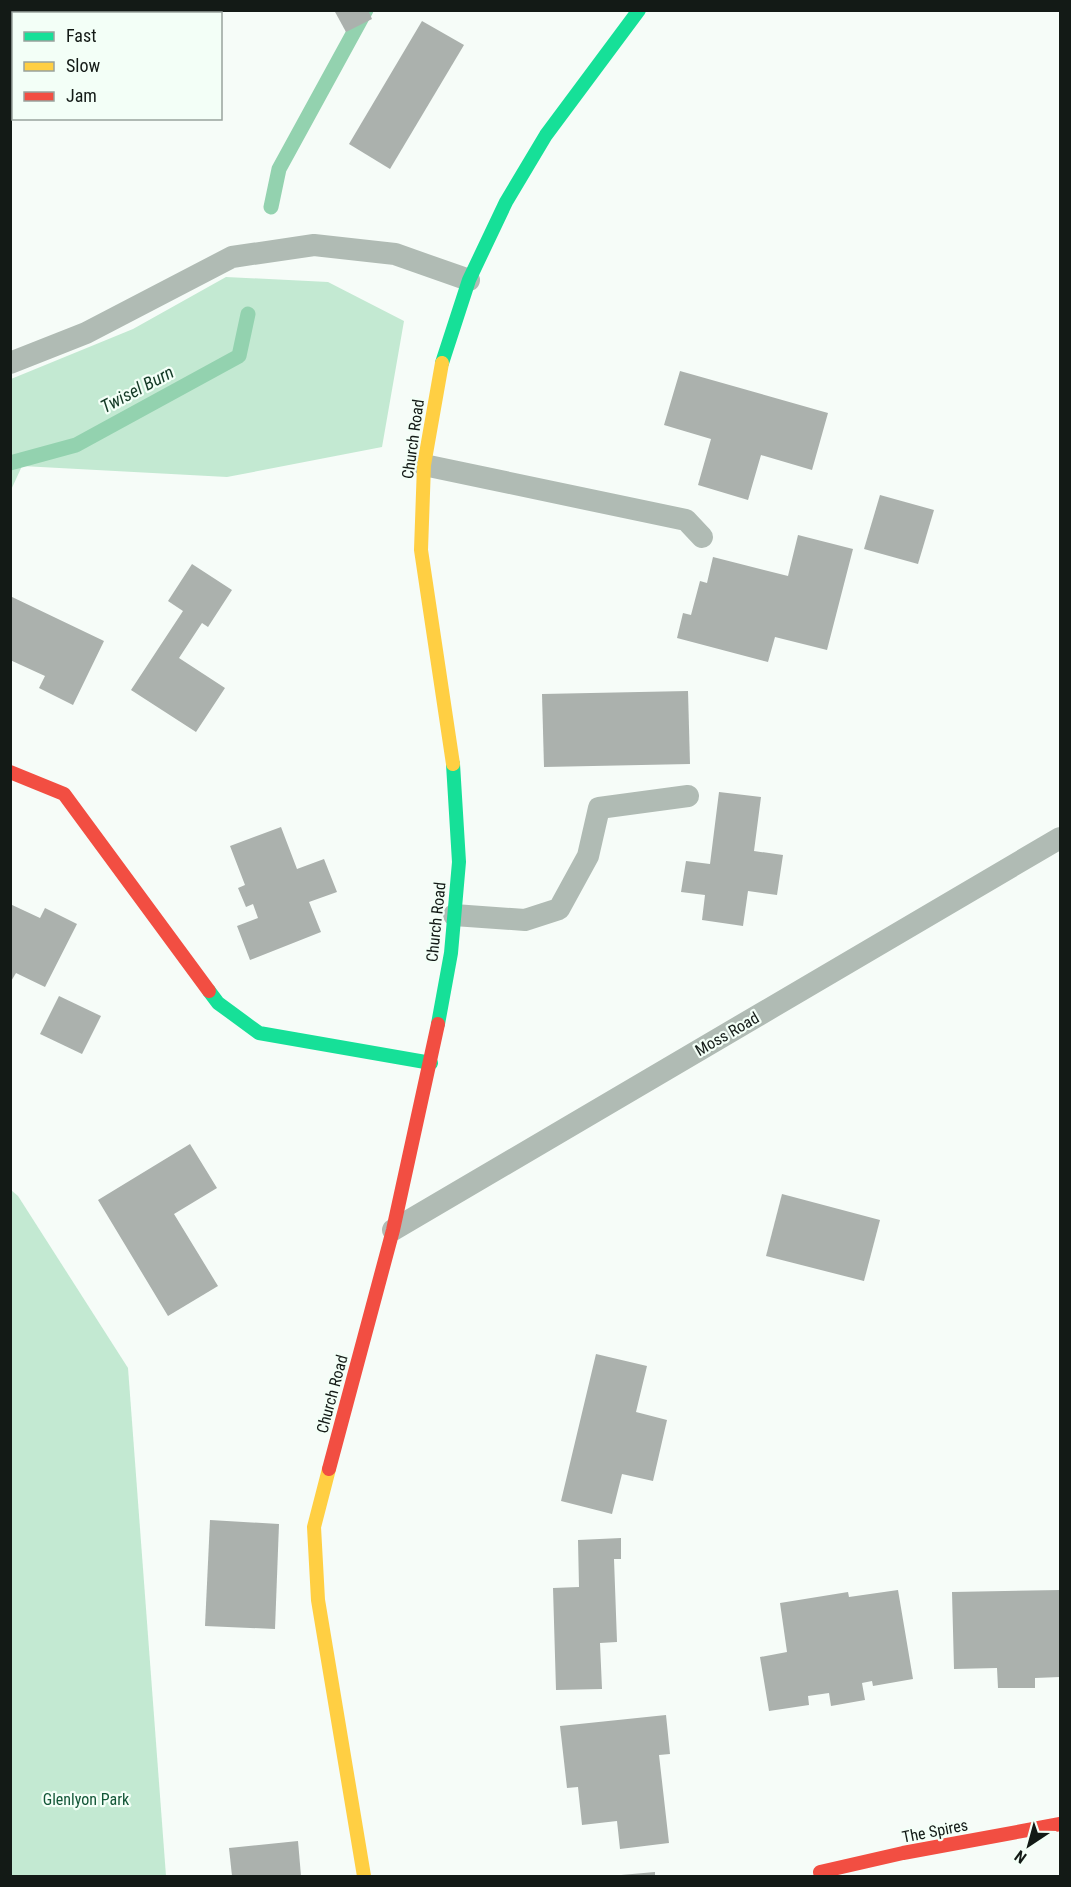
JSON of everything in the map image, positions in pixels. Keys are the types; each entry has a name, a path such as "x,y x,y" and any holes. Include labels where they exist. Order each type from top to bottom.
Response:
{"street":[{"name":"Church Road","path":"364,1876 318,1600 314,1527 393,1230 431,1063 451,953 459,862 453,758 421,550 424,465 442,364 469,280 506,202 546,135 639,10"},
{"path":"10,772 64,794 187,964 218,1003 259,1034 431,1063"},
{"name":"The Spires","path":"820,1876 820,1872 903,1853 1060,1824"}],"lane":[{"path":"10,363 86,333 232,257 314,245 395,254 469,280"},
{"path":"424,465 686,520 702,537"},
{"path":"454,915 525,920 559,909 588,856 599,808 688,796"},
{"name":"Moss Road","path":"393,1230 1060,838"}],"green space":[{"path":"226,277 328,282 404,321 382,447 227,477 22,466 11,490 11,379 133,329"},
{"name":"Glenlyon Park","path":"11,1190 18,1196 128,1368 166,1876 11,1876"}],"building":[{"path":"334,10 368,10 372,19 346,32"},
{"path":"422,21 464,45 390,169 349,144"},
{"path":"680,371 828,413 812,470 761,455 748,500 698,485 711,439 664,425"},
{"path":"880,495 934,510 918,564 864,549"},
{"path":"798,535 853,549 827,650 775,637 768,662 677,638 683,613 691,615 700,581 707,583 713,557 788,576"},
{"path":"192,564 232,590 208,627 202,623 179,658 225,688 196,732 131,690 183,611 168,601"},
{"path":"10,596 104,641 73,705 39,688 45,676 10,660"},
{"path":"688,691 690,764 544,767 542,694"},
{"path":"719,792 761,797 754,851 783,855 777,895 748,891 743,926 702,920 705,895 681,892 686,861 710,864"},
{"path":"281,827 297,869 324,859 337,892 309,902 321,932 250,960 237,926 258,918 253,904 246,907 238,888 245,885 230,846"},
{"path":"10,904 40,918 45,908 77,924 45,987 16,973 10,983"},
{"path":"59,996 101,1016 82,1054 40,1034"},
{"path":"190,1144 217,1188 174,1214 218,1286 168,1316 98,1200"},
{"path":"782,1194 880,1220 864,1281 766,1256"},
{"path":"596,1354 647,1366 636,1412 667,1420 653,1481 622,1474 612,1514 561,1501"},
{"path":"210,1520 279,1524 275,1629 205,1626"},
{"path":"621,1538 621,1559 614,1559 617,1642 600,1643 602,1689 556,1690 553,1588 579,1587 578,1540"},
{"path":"898,1590 913,1679 873,1686 872,1681 862,1683 865,1700 831,1706 829,1693 808,1696 809,1705 769,1711 760,1657 787,1652 780,1603 848,1592 849,1597"},
{"path":"1060,1590 1060,1677 1035,1678 1035,1688 998,1688 997,1668 954,1669 952,1592"},
{"path":"666,1715 670,1754 659,1755 669,1843 620,1849 617,1821 582,1825 578,1787 567,1788 560,1726"},
{"path":"298,1841 301,1876 232,1876 229,1848"},
{"path":"655,1872 655,1876 621,1876 621,1875"}],"waterway":[{"path":"271,207 279,169 366,10"},
{"name":"Twisel Burn","path":"10,463 76,445 239,356 248,314"}],"traffic: fast":[{"path":"442,363 469,280 506,202 546,135 639,10"},
{"path":"438,1024 451,953 459,862 453,764"},
{"path":"209,991 218,1003 259,1033 431,1063"}],"traffic: slow":[{"path":"442,363 424,465 421,550 453,764"},
{"path":"329,1469 314,1527 318,1600 364,1876"}],"traffic: jam":[{"path":"10,772 64,794 209,991"},
{"path":"329,1469 393,1230 438,1024"},
{"path":"821,1876 820,1872 903,1853 1060,1824"}]}
